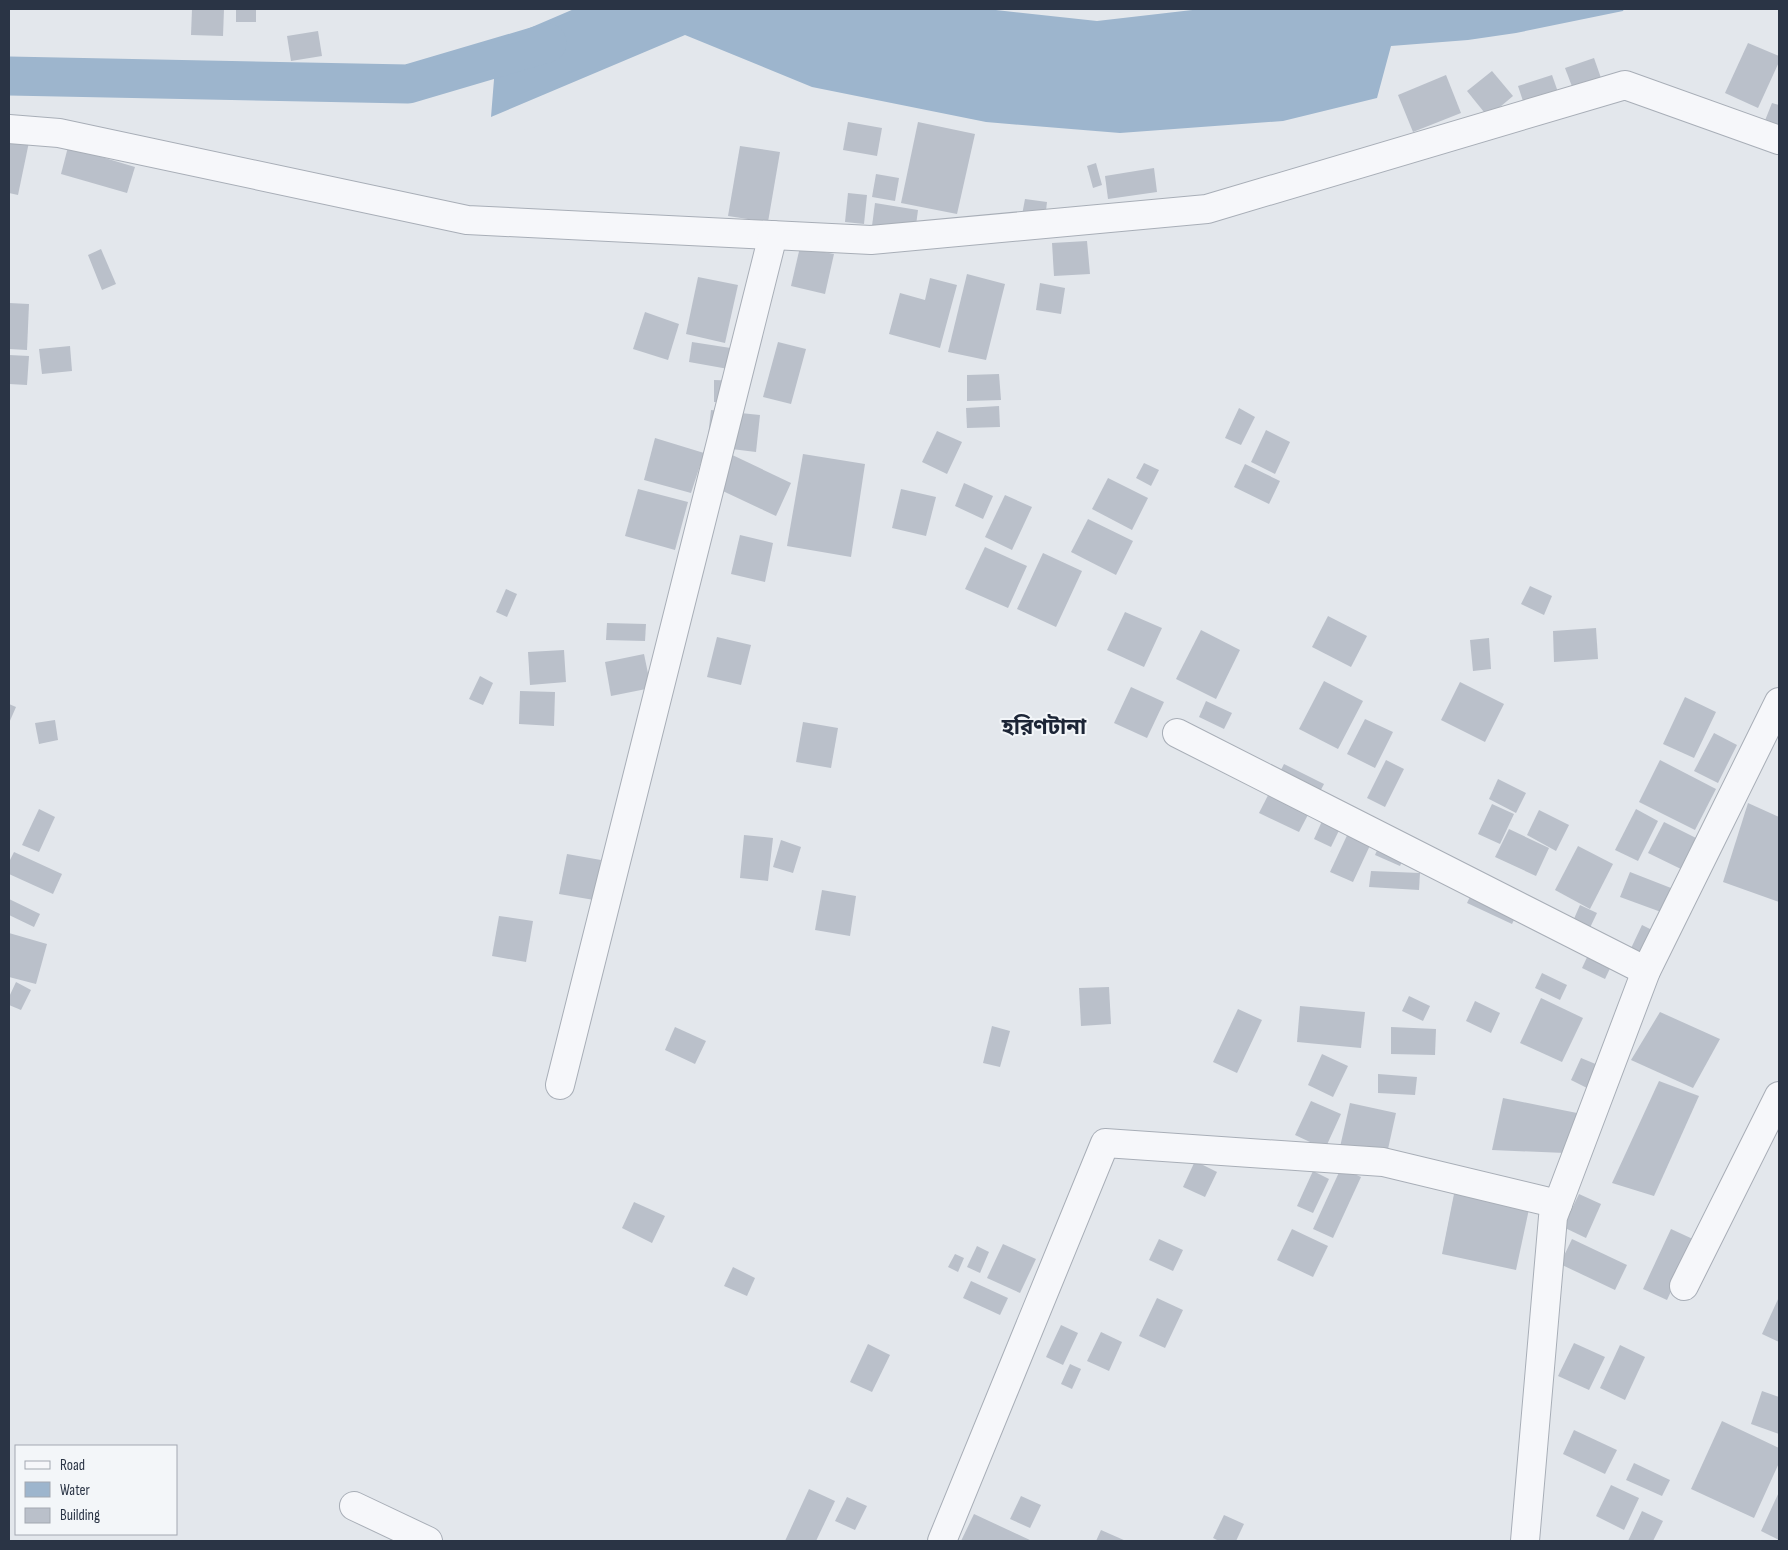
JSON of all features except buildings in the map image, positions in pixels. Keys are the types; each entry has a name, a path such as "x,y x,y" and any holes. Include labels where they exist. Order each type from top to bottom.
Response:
{"street":[{"path":"9,129 59,133 467,220 871,240 1207,209 1625,85 1779,140"},
{"path":"560,1085 773,235"},
{"path":"1526,1541 1553,1217 1646,971 1779,702"},
{"path":"1177,733 1646,971"},
{"path":"1684,1286 1779,1096"},
{"path":"942,1541 1105,1143 1383,1162 1558,1204"},
{"path":"354,1506 428,1541"}],"water":[{"path":"574,9 987,9 1097,21 1201,9 1624,9 1623,11 1516,33 1468,40 1391,46 1377,98 1283,121 1120,133 986,122 812,87 685,35 491,117 497,42"}],"waterway":[{"path":"9,76 408,84 547,43"}],"district":[{"name":"হরিণটানা","path":"1044,727"}]}
